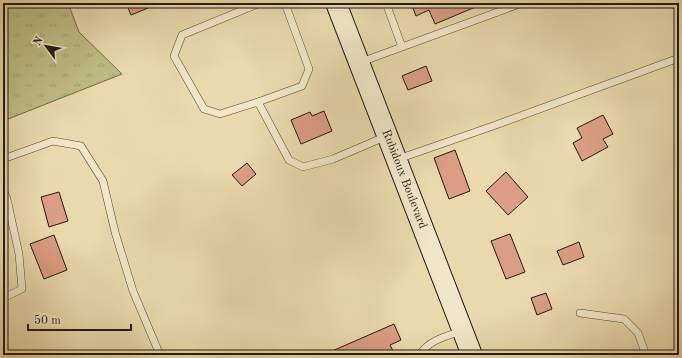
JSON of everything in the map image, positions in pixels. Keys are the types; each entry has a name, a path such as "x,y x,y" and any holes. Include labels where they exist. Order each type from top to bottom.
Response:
{"main road":[{"name":"Rubidoux Boulevard","path":"336,3 472,355"}],"lane":[{"path":"260,3 182,34 174,56 204,109 220,114 302,86 309,69 286,6 280,3"},
{"path":"386,3 402,47"},
{"path":"359,63 522,3"},
{"path":"396,159 493,126 679,58"},
{"path":"258,102 288,160 303,167 333,159 387,136"},
{"path":"3,159 53,141 81,146 103,181 115,232 133,291 160,355"},
{"path":"3,189 7,199 19,254 22,289 3,298"},
{"path":"580,313 624,319 638,333 646,355"},
{"path":"420,355 423,350 434,341 462,331"}],"green space":[{"path":"3,3 68,3 79,32 122,74 3,121"}],"building":[{"path":"126,3 160,3 131,15"},
{"path":"411,3 485,3 435,24 429,10 416,16"},
{"path":"426,66 432,81 408,90 402,76"},
{"path":"324,111 332,131 301,144 291,120 310,112 312,116"},
{"path":"603,115 613,134 603,139 608,147 582,161 573,143 582,138 577,128"},
{"path":"455,150 470,191 449,199 434,158"},
{"path":"247,163 256,174 242,186 232,175"},
{"path":"506,172 528,197 508,215 486,191"},
{"path":"59,192 68,221 49,227 41,197"},
{"path":"510,234 525,272 506,279 491,241"},
{"path":"54,235 67,270 44,279 30,244"},
{"path":"579,242 584,257 563,265 557,251"},
{"path":"546,293 552,309 537,315 531,298"},
{"path":"394,324 401,340 390,345 395,355 323,355"}]}
